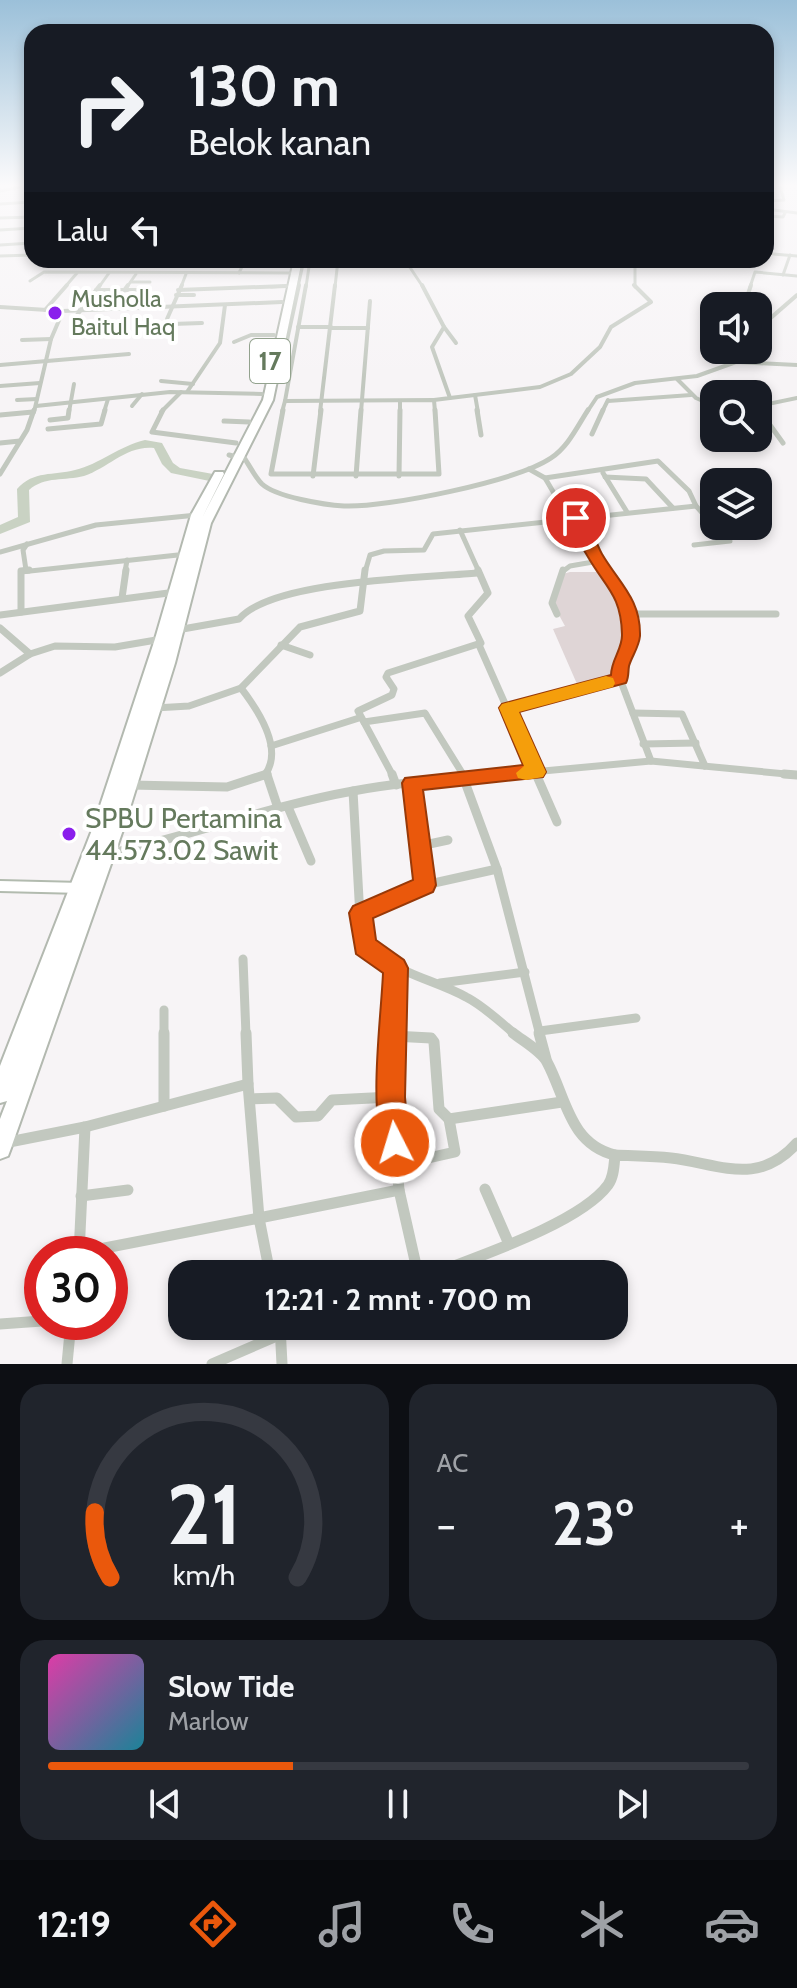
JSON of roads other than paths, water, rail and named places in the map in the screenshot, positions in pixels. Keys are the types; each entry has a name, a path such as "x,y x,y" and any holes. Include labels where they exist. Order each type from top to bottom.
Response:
{"highway":[{"name":"17","path":"1,1146 162,639 205,523 262,394 281,329 286,286 297,268"},
{"name":"17","path":"0,1093 85,888 106,854 177,630 187,554 197,515 271,387 292,273"}],"street":[{"path":"19,255 24,251"},
{"path":"774,254 797,256"},
{"path":"0,256 24,255"},
{"path":"783,275 790,255"},
{"path":"786,263 797,264"},
{"path":"74,319 114,268"},
{"path":"200,274 202,268"},
{"path":"239,273 241,268"},
{"path":"281,329 301,268"},
{"path":"303,268 299,327 271,474 439,474 434,400"},
{"path":"313,476 337,268"},
{"path":"412,268 456,343"},
{"path":"284,401 434,400 540,387 578,369 600,347 611,327 651,302 636,293 633,286 634,268"},
{"path":"30,281 42,272 292,273"},
{"path":"749,292 755,272 797,276"},
{"path":"45,310 77,273"},
{"path":"111,309 136,274"},
{"path":"167,319 186,274"},
{"path":"131,282 150,282"},
{"path":"177,293 286,286"},
{"path":"96,290 144,290"},
{"path":"177,293 194,295"},
{"path":"772,317 797,295"},
{"path":"118,299 140,299"},
{"path":"356,476 370,301"},
{"path":"0,307 63,311 282,302"},
{"path":"225,305 225,334 217,352 193,384 158,415 152,432 235,452 247,461 259,481 274,492 351,507 492,482 530,470 561,451 607,391 635,383 697,376 730,364"},
{"path":"190,323 192,306"},
{"path":"1,470 20,441 34,409 44,362 63,311"},
{"path":"172,324 202,323"},
{"path":"234,342 251,335 299,327 368,328"},
{"path":"444,327 432,347 450,398"},
{"path":"437,336 451,336"},
{"path":"22,340 51,339"},
{"path":"0,365 129,354"},
{"path":"772,364 797,365"},
{"path":"677,379 691,395 700,399"},
{"path":"161,381 193,384"},
{"path":"0,393 2,386 40,383"},
{"path":"50,420 68,418 74,384"},
{"path":"592,434 608,401 607,391"},
{"path":"0,415 142,394 262,394"},
{"path":"132,406 142,394"},
{"path":"475,395 481,435"},
{"path":"608,401 691,395"},
{"path":"772,403 797,398"},
{"path":"17,400 37,399"},
{"path":"48,429 101,424 108,399"},
{"path":"399,476 400,401"},
{"path":"224,421 249,422"},
{"path":"772,428 783,443"},
{"path":"0,443 20,441"},
{"path":"543,477 658,461 689,491 700,510"},
{"path":"530,470 543,477 555,495 559,520"},
{"path":"601,470 627,512"},
{"path":"605,477 627,474 647,480 673,508"},
{"path":"152,709 189,706 241,688 304,625 360,611 366,560 370,555 384,551 424,550 433,534 696,506"},
{"path":"0,552 96,525 197,515"},
{"path":"576,518 599,561 626,598 631,639 620,666 620,679 651,761"},
{"path":"396,785 389,764 362,720 360,708 388,698 394,692 386,677 388,673 479,645 482,641 470,624 468,612 488,596 460,530"},
{"path":"694,545 729,540"},
{"path":"26,570 23,550 33,542"},
{"path":"21,612 19,574 26,570 187,554"},
{"path":"122,598 127,560"},
{"path":"557,614 552,603 562,571 570,566 599,561"},
{"path":"177,630 239,619 249,607 299,590 477,573"},
{"path":"0,615 181,592"},
{"path":"629,614 776,614"},
{"path":"0,628 30,654"},
{"path":"0,673 30,654 63,645 115,647 162,639"},
{"path":"281,645 310,655"},
{"path":"479,645 557,822"},
{"path":"508,708 620,679"},
{"path":"241,688 261,715 271,746 267,775 311,861"},
{"path":"271,746 362,720 425,713 465,778 497,869 546,1059 562,1102 589,1144 615,1155 673,1158 742,1172 780,1160 796,1147"},
{"path":"633,713 682,714 705,766"},
{"path":"643,744 696,743"},
{"path":"106,854 178,839 353,791 412,783 651,761 797,775"},
{"path":"130,785 227,787 267,775"},
{"path":"412,783 425,885"},
{"path":"353,791 365,946 395,973 437,983 469,998 546,1059"},
{"path":"420,846 448,840"},
{"path":"361,913 425,885 497,869"},
{"path":"0,886 85,888"},
{"path":"243,959 248,1084 259,1218 267,1260"},
{"path":"437,983 525,972"},
{"path":"395,973 391,1097 399,1190 415,1260"},
{"path":"164,1010 164,1106"},
{"path":"540,1031 636,1018"},
{"path":"393,1036 431,1038 434,1042 439,1109 449,1119 455,1152 397,1165"},
{"path":"1,1146 248,1084"},
{"path":"250,1099 277,1098 296,1117 318,1116 332,1100 391,1097"},
{"path":"449,1119 562,1102"},
{"path":"80,1236 85,1127"},
{"path":"468,1260 509,1244 589,1203 611,1180 615,1155"},
{"path":"485,1189 509,1244"},
{"path":"81,1196 128,1190"},
{"path":"128,1244 399,1190"},
{"path":"0,1324 24,1322"},
{"path":"67,1364 69,1340"},
{"path":"212,1364 261,1340"},
{"path":"281,1340 282,1364"}],"waterway":[{"path":"0,530 25,519 23,489 29,483 43,477 80,473 136,446 158,445 170,467 175,470 224,480"}],"place":[{"name":"Musholla Baitul Haq","path":"55,313"},
{"name":"SPBU Pertamina 44.573.02 Sawit","path":"69,834"}]}
